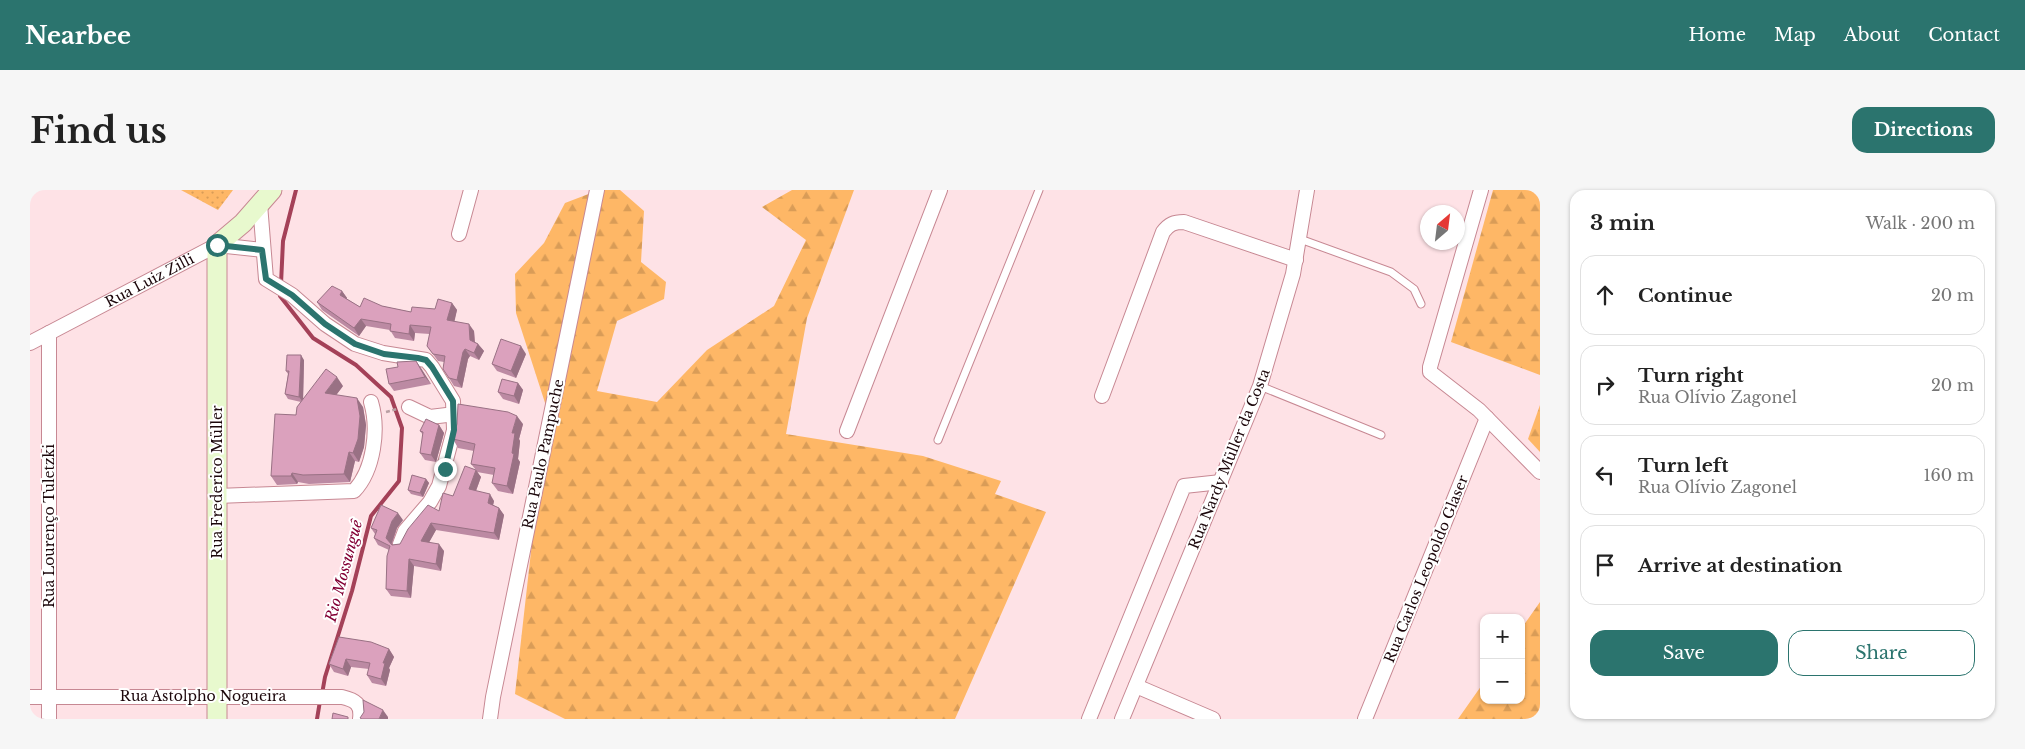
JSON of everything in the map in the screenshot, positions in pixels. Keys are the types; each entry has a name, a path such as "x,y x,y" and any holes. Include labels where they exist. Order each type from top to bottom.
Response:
{"street":[{"name":"Rua Luiz Zilli","path":"30,343 217,245 272,190"},
{"path":"459,234 471,190"},
{"name":"Rua Paulo Pampuche","path":"490,719 597,190"},
{"path":"847,431 940,190"},
{"name":"Rua Nardy Müller da Costa","path":"1122,719 1260,386 1296,260 1307,190"},
{"path":"1480,190 1430,367 1434,377 1468,401 1487,418 1540,472"},
{"path":"260,204 265,276 325,324 355,344 384,354 426,360 453,401 455,414 450,450 439,486 430,502 405,531 400,544"},
{"path":"1102,396 1163,232 1168,225 1175,222 1184,222 1296,260"},
{"path":"217,245 262,250"},
{"name":"Rua Frederico Müller","path":"217,245 217,719"},
{"name":"Rua Lourenço Tuletzki","path":"49,333 49,719"},
{"path":"409,407 430,417 455,414"},
{"path":"217,496 350,493 358,487 370,457 376,427 372,408"},
{"name":"Rua Carlos Leopoldo Glaser","path":"1364,719 1487,418"},
{"path":"1089,719 1184,486 1221,482"},
{"path":"1136,686 1213,719"},
{"name":"Rua Astolpho Nogueira","path":"30,697 332,696 356,701 360,706 360,719"}],"lane":[{"path":"938,440 1039,190"},
{"path":"1300,239 1391,272 1414,289 1421,304"},
{"path":"1260,386 1381,435"}],"path":[{"path":"372,408 409,407"}],"green space":[{"path":"181,190 233,190 218,210"},
{"path":"599,190 620,190 644,211 641,262 666,282 664,299 617,321 597,391 657,402 707,350 774,306 806,240 762,207 792,190 854,190 807,318 786,434 923,456 1001,481 995,494 1046,512 955,719 565,719 515,694 547,409 516,313 515,274 544,243 565,203"},
{"path":"1493,190 1540,190 1540,375 1451,342"},
{"path":"1540,405 1540,452 1528,439"},
{"path":"1540,602 1540,719 1458,719 1480,688 1480,704 1525,704 1525,623"}],"building":[{"path":"332,286 342,291 340,295 360,307 364,298 382,306 411,312 412,307 435,309 438,299 452,303 447,320 469,324 470,340 478,344 474,353 465,349 463,352 457,380 449,378 443,369 445,356 433,354 427,346 431,327 410,325 409,334 390,331 391,324 361,319 354,328 317,302"},
{"path":"501,339 521,346 511,371 492,364"},
{"path":"287,355 301,355 299,397 285,394 289,371 286,371"},
{"path":"416,361 425,377 389,384 386,369 398,367 397,362"},
{"path":"326,369 337,377 325,393 357,398 360,416 358,439 353,453 349,452 344,474 303,475 292,473 291,476 271,476 275,414 296,415 297,407"},
{"path":"502,379 518,383 514,396 498,392"},
{"path":"458,404 508,412 517,416 512,433 515,433 512,453 514,454 507,486 492,483 495,468 471,464 475,444 453,439 457,424"},
{"path":"426,419 439,425 431,455 420,453 423,432 420,431"},
{"path":"465,466 476,470 469,489 490,494 488,503 499,508 494,533 431,523 421,541 439,544 436,564 409,559 407,591 386,589 387,556 390,546 374,538 377,530 371,528 381,505 398,513 392,521 386,538 392,545 400,544 408,529 428,505 439,511 443,493 453,496"},
{"path":"412,475 426,479 420,493 408,490"},
{"path":"339,637 371,642 389,649 383,663 385,663 381,679 367,675 370,663 346,659 343,669 329,664"},
{"path":"363,700 383,710 379,719 360,718 364,712"},
{"path":"333,713 348,717 348,719 332,719"}],"waterway":[{"name":"Rio Mossunguê","path":"281,284 283,241 296,190"},
{"name":"Rio Mossunguê","path":"280,291 280,296 313,338 356,365 391,397 402,428 399,481 371,516 352,591 325,677 322,694"},
{"name":"Rio Mossunguê","path":"317,719 320,701"}],"route":[{"path":"217,245 262,250 266,279 292,295 325,324 355,344 384,354 396,354 426,360 453,401 455,414 454,430 445,469"}]}
